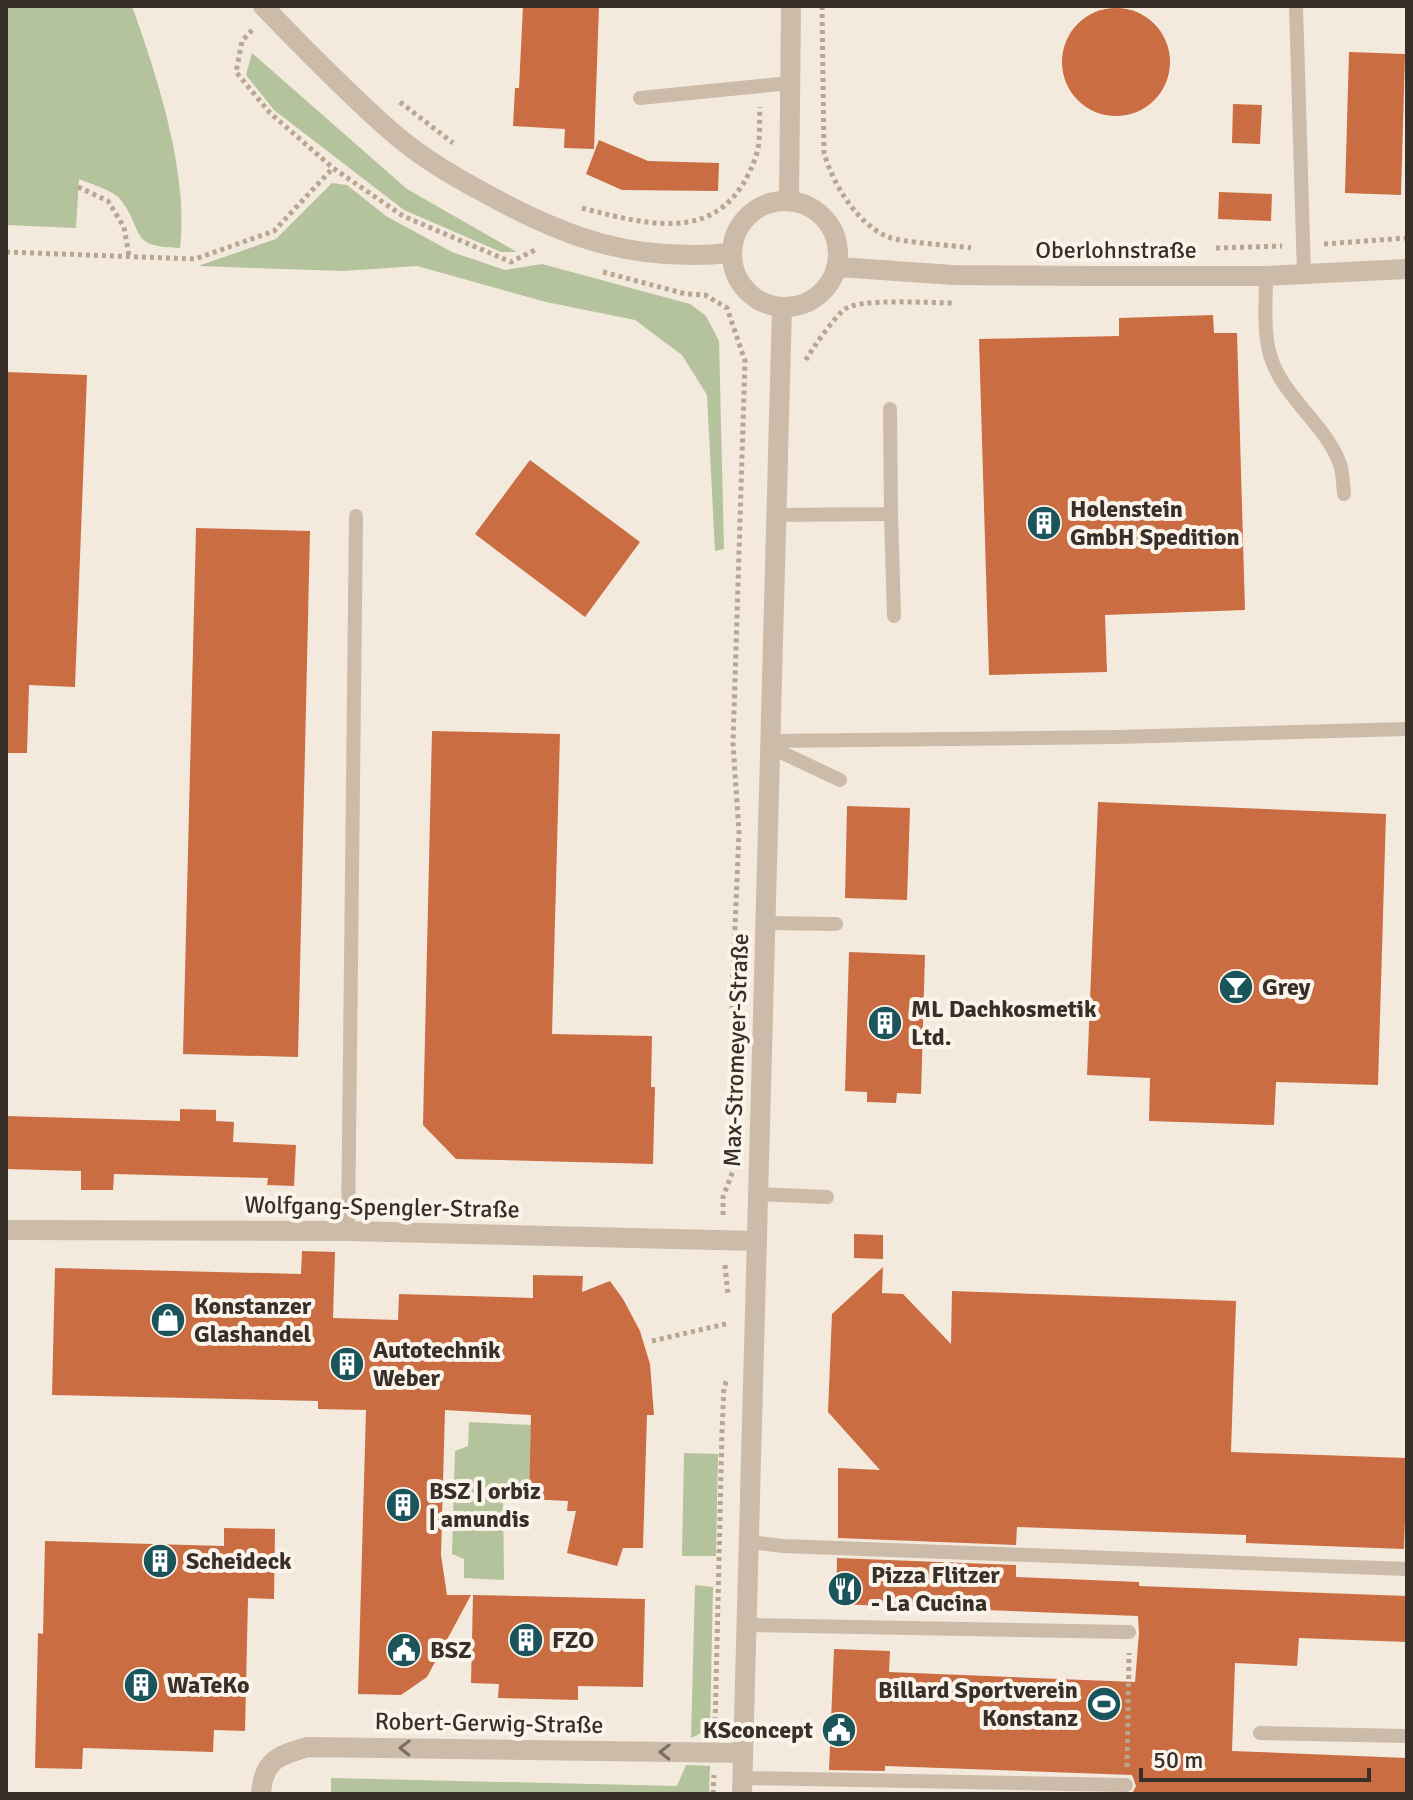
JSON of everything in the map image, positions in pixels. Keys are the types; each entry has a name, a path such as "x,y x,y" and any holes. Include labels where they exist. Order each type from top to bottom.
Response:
{"street":[{"path":"789,200 791,6"},
{"path":"262,13 297,41 401,140 457,178 520,213 579,238 637,253 701,257 732,253"},
{"path":"789,200 804,203 829,222 839,252 838,267 823,293 796,307 782,307 761,302 746,290 735,273 732,253 740,226 749,214 775,201 789,200"},
{"name":"Oberlohnstraße","path":"838,267 953,275 1266,276 1403,268"},
{"name":"Max-Stromeyer-Straße","path":"743,1786 782,307"},
{"name":"Wolfgang-Spengler-Straße","path":"6,1230 348,1231 757,1241"},
{"name":"Robert-Gerwig-Straße","path":"261,1794 265,1770 273,1760 308,1747 743,1753"}],"lane":[{"path":"1296,6 1304,274"},
{"path":"640,98 790,83"},
{"path":"1266,276 1270,355 1281,380 1323,434 1340,464 1344,494"},
{"path":"890,409 894,616"},
{"path":"776,515 891,514"},
{"path":"348,1231 356,516"},
{"path":"770,744 1407,729"},
{"path":"770,744 840,780"},
{"path":"765,923 836,924"},
{"path":"758,1194 827,1197"},
{"path":"749,1542 811,1548 1407,1569"},
{"path":"747,1625 1129,1632"},
{"path":"1260,1733 1407,1736"},
{"path":"743,1786 1126,1785"}],"path":[{"path":"822,6 824,153 830,173 866,222 889,238 982,249"},
{"path":"262,13 242,41 236,72 270,113 333,168 403,216 511,262 535,250"},
{"path":"390,94 461,149"},
{"path":"574,206 645,224 698,222 737,197 757,154"},
{"path":"6,252 195,259 274,231 333,168"},
{"path":"78,187 108,201 124,227 129,256"},
{"path":"1212,248 1407,238"},
{"path":"705,295 727,308 745,361 733,744 739,832 732,997 733,1053 739,1067"},
{"path":"806,358 844,309 865,302 882,304"},
{"path":"732,1337 721,1240 723,1197 733,1169"},
{"path":"652,1341 755,1317"},
{"path":"713,1794 722,1431 724,1387 728,1377"},
{"path":"1126,1785 1129,1632"}],"green space":[{"path":"6,6 132,6 169,126 180,189 180,248 163,247 144,240 120,199 79,179 76,228 6,225"},
{"path":"252,53 407,189 517,252 501,252 404,210 274,110 246,75"},
{"path":"332,183 347,185 386,216 452,252 505,270 542,264 690,304 706,316 719,341 724,549 715,551 707,395 682,355 635,320 546,302 417,266 343,271 198,266 276,239"},
{"path":"469,1422 531,1425 529,1499 503,1500 504,1580 464,1578 464,1559 452,1554 455,1451 468,1446"},
{"path":"684,1453 718,1454 716,1556 682,1556"},
{"path":"695,1585 713,1587 710,1729 691,1738"},
{"path":"686,1765 710,1766 709,1794 331,1794 331,1778 677,1786"}],"building":[{"path":"523,6 599,6 594,149 564,148 565,129 513,126 515,88 519,88"},
{"path":"1116,8 1137,12 1154,24 1166,41 1170,62 1166,83 1154,100 1137,112 1116,116 1095,112 1078,100 1066,83 1062,62 1066,41 1078,24 1095,12"},
{"path":"1349,52 1405,54 1401,195 1345,193"},
{"path":"1233,104 1262,105 1260,144 1232,143"},
{"path":"599,140 648,161 719,163 718,191 622,190 586,174"},
{"path":"1219,192 1272,194 1271,221 1218,219"},
{"path":"1213,315 1214,333 1237,333 1245,610 1105,615 1107,672 989,675 979,339 1119,336 1119,318"},
{"path":"6,372 87,375 75,687 29,685 27,753 6,753"},
{"path":"530,460 640,542 585,617 475,534"},
{"path":"196,528 310,531 298,1057 183,1054"},
{"path":"432,731 560,734 552,1034 652,1036 651,1087 655,1087 653,1164 456,1159 423,1125"},
{"name":"Grey","path":"1098,802 1386,814 1378,1085 1276,1082 1274,1125 1149,1121 1150,1078 1087,1075"},
{"path":"847,806 910,808 907,900 845,898"},
{"name":"ML Dachkosmetik Ltd.","path":"849,952 925,955 921,1094 897,1093 896,1103 867,1102 867,1092 845,1091"},
{"path":"180,1109 216,1110 216,1121 234,1122 233,1142 296,1145 294,1186 267,1185 268,1178 114,1174 113,1190 81,1190 81,1171 6,1169 6,1116 180,1121"},
{"path":"854,1234 883,1235 883,1259 854,1258"},
{"path":"302,1251 335,1252 333,1318 398,1320 399,1294 533,1298 533,1275 583,1276 582,1292 610,1281 640,1331 650,1364 654,1415 647,1415 643,1548 623,1548 617,1566 567,1553 576,1511 567,1511 568,1501 529,1499 531,1415 445,1410 441,1555 447,1595 471,1595 427,1677 401,1695 358,1694 366,1410 318,1409 318,1401 52,1395 55,1268 301,1274"},
{"path":"883,1267 882,1293 903,1294 951,1344 952,1291 1236,1301 1231,1452 1407,1458 1404,1549 1246,1543 1246,1535 1017,1527 1016,1545 838,1538 838,1468 880,1470 828,1412 832,1314"},
{"path":"224,1528 275,1529 274,1599 248,1598 245,1731 214,1730 213,1752 83,1748 82,1769 35,1768 38,1633 43,1634 45,1541 224,1546"},
{"path":"837,1558 1016,1565 1016,1577 1139,1582 1139,1586 1407,1596 1407,1642 1299,1638 1297,1666 1235,1663 1232,1751 1407,1758 1407,1794 1132,1794 1136,1786 1132,1775 885,1766 885,1771 829,1770 834,1649 890,1651 889,1672 1135,1682 1139,1633 1138,1616 836,1604"},
{"name":"FZO","path":"473,1595 645,1599 643,1687 578,1686 578,1700 498,1698 499,1684 471,1683"}],"place":[{"name":"Holenstein GmbH Spedition","path":"1044,523"},
{"name":"Grey","path":"1236,987"},
{"name":"ML Dachkosmetik Ltd.","path":"885,1023"},
{"name":"Konstanzer Glashandel","path":"168,1320"},
{"name":"Autotechnik Weber","path":"347,1364"},
{"name":"BSZ | orbiz | amundis","path":"403,1505"},
{"name":"Scheideck","path":"160,1561"},
{"name":"Pizza Flitzer - La Cucina","path":"845,1589"},
{"name":"FZO","path":"526,1640"},
{"name":"BSZ","path":"404,1650"},
{"name":"WaTeKo","path":"141,1685"},
{"name":"Billard Sportverein Konstanz","path":"1104,1704"},
{"name":"KSconcept","path":"839,1730"}]}
